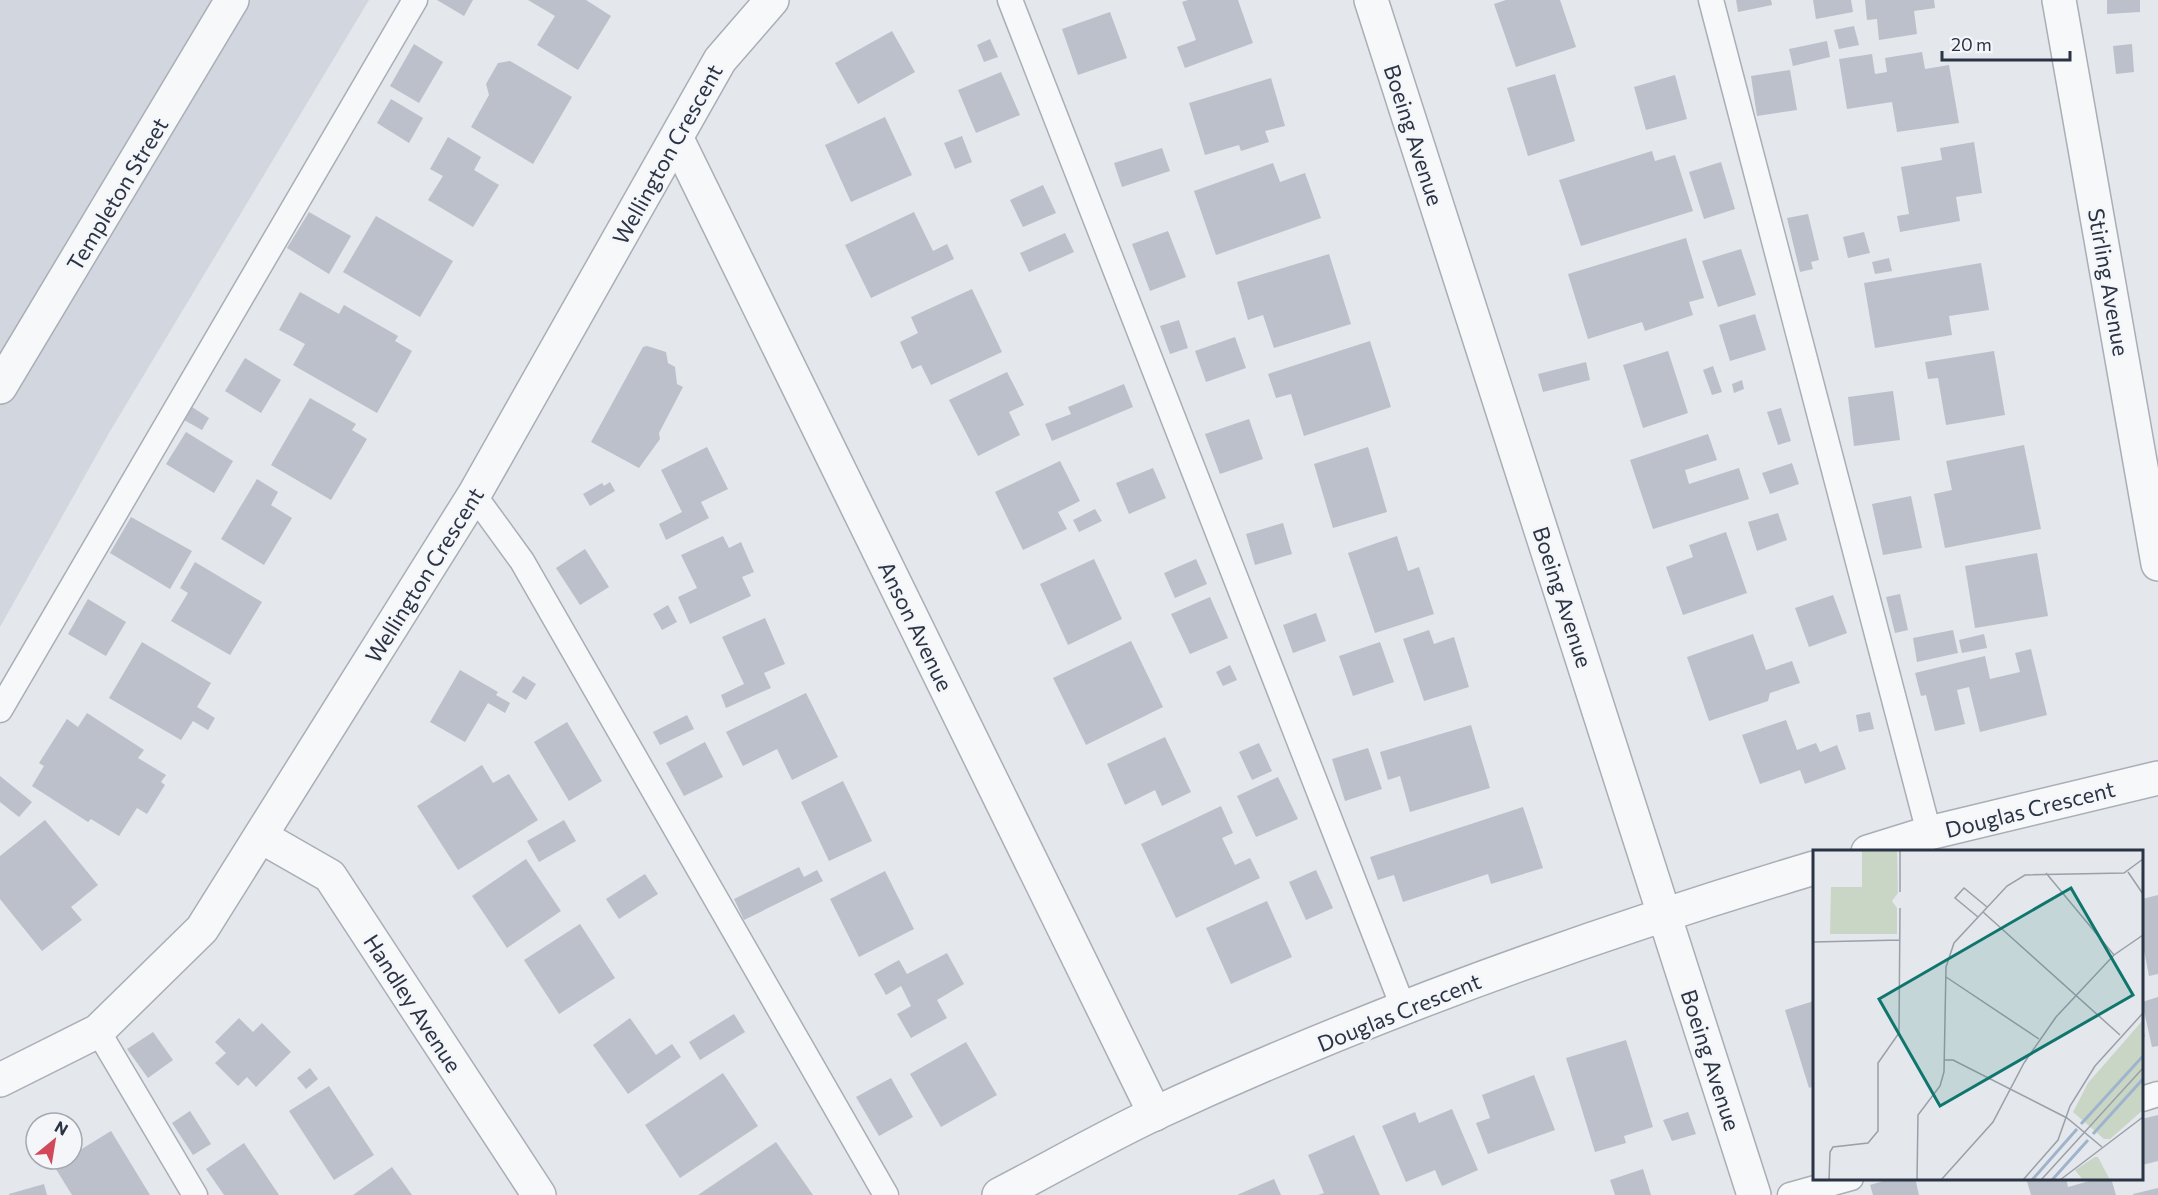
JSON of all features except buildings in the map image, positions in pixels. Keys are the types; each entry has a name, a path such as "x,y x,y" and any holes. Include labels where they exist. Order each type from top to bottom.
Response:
{"street":[{"name":"Templeton Street","path":"0,387 232,0"},
{"name":"Wellington Crescent","path":"0,1080 98,1031 202,929 262,837 474,495 720,60 772,0"},
{"name":"Boeing Avenue","path":"1371,0 1754,1195"},
{"name":"Stirling Avenue","path":"2059,0 2158,564"},
{"name":"Anson Avenue","path":"677,138 1155,1114"},
{"name":"Douglas Crescent","path":"1874,850 1929,833 2158,777"},
{"name":"Handley Avenue","path":"262,837 330,876 538,1195"},
{"name":"Douglas Crescent","path":"999,1195 1155,1114 1403,1007 1664,913 1813,869"}],"lane":[{"path":"0,710 415,0"},
{"path":"1010,0 1403,1007"},
{"path":"1711,0 1929,833"},
{"path":"474,495 522,561 886,1195"},
{"path":"98,1031 195,1195"},
{"path":"2143,1099 2158,1095"},
{"path":"1790,1195 1847,1180"}],"shaded area":[{"path":"0,0 369,0 109,433 0,627"}]}
